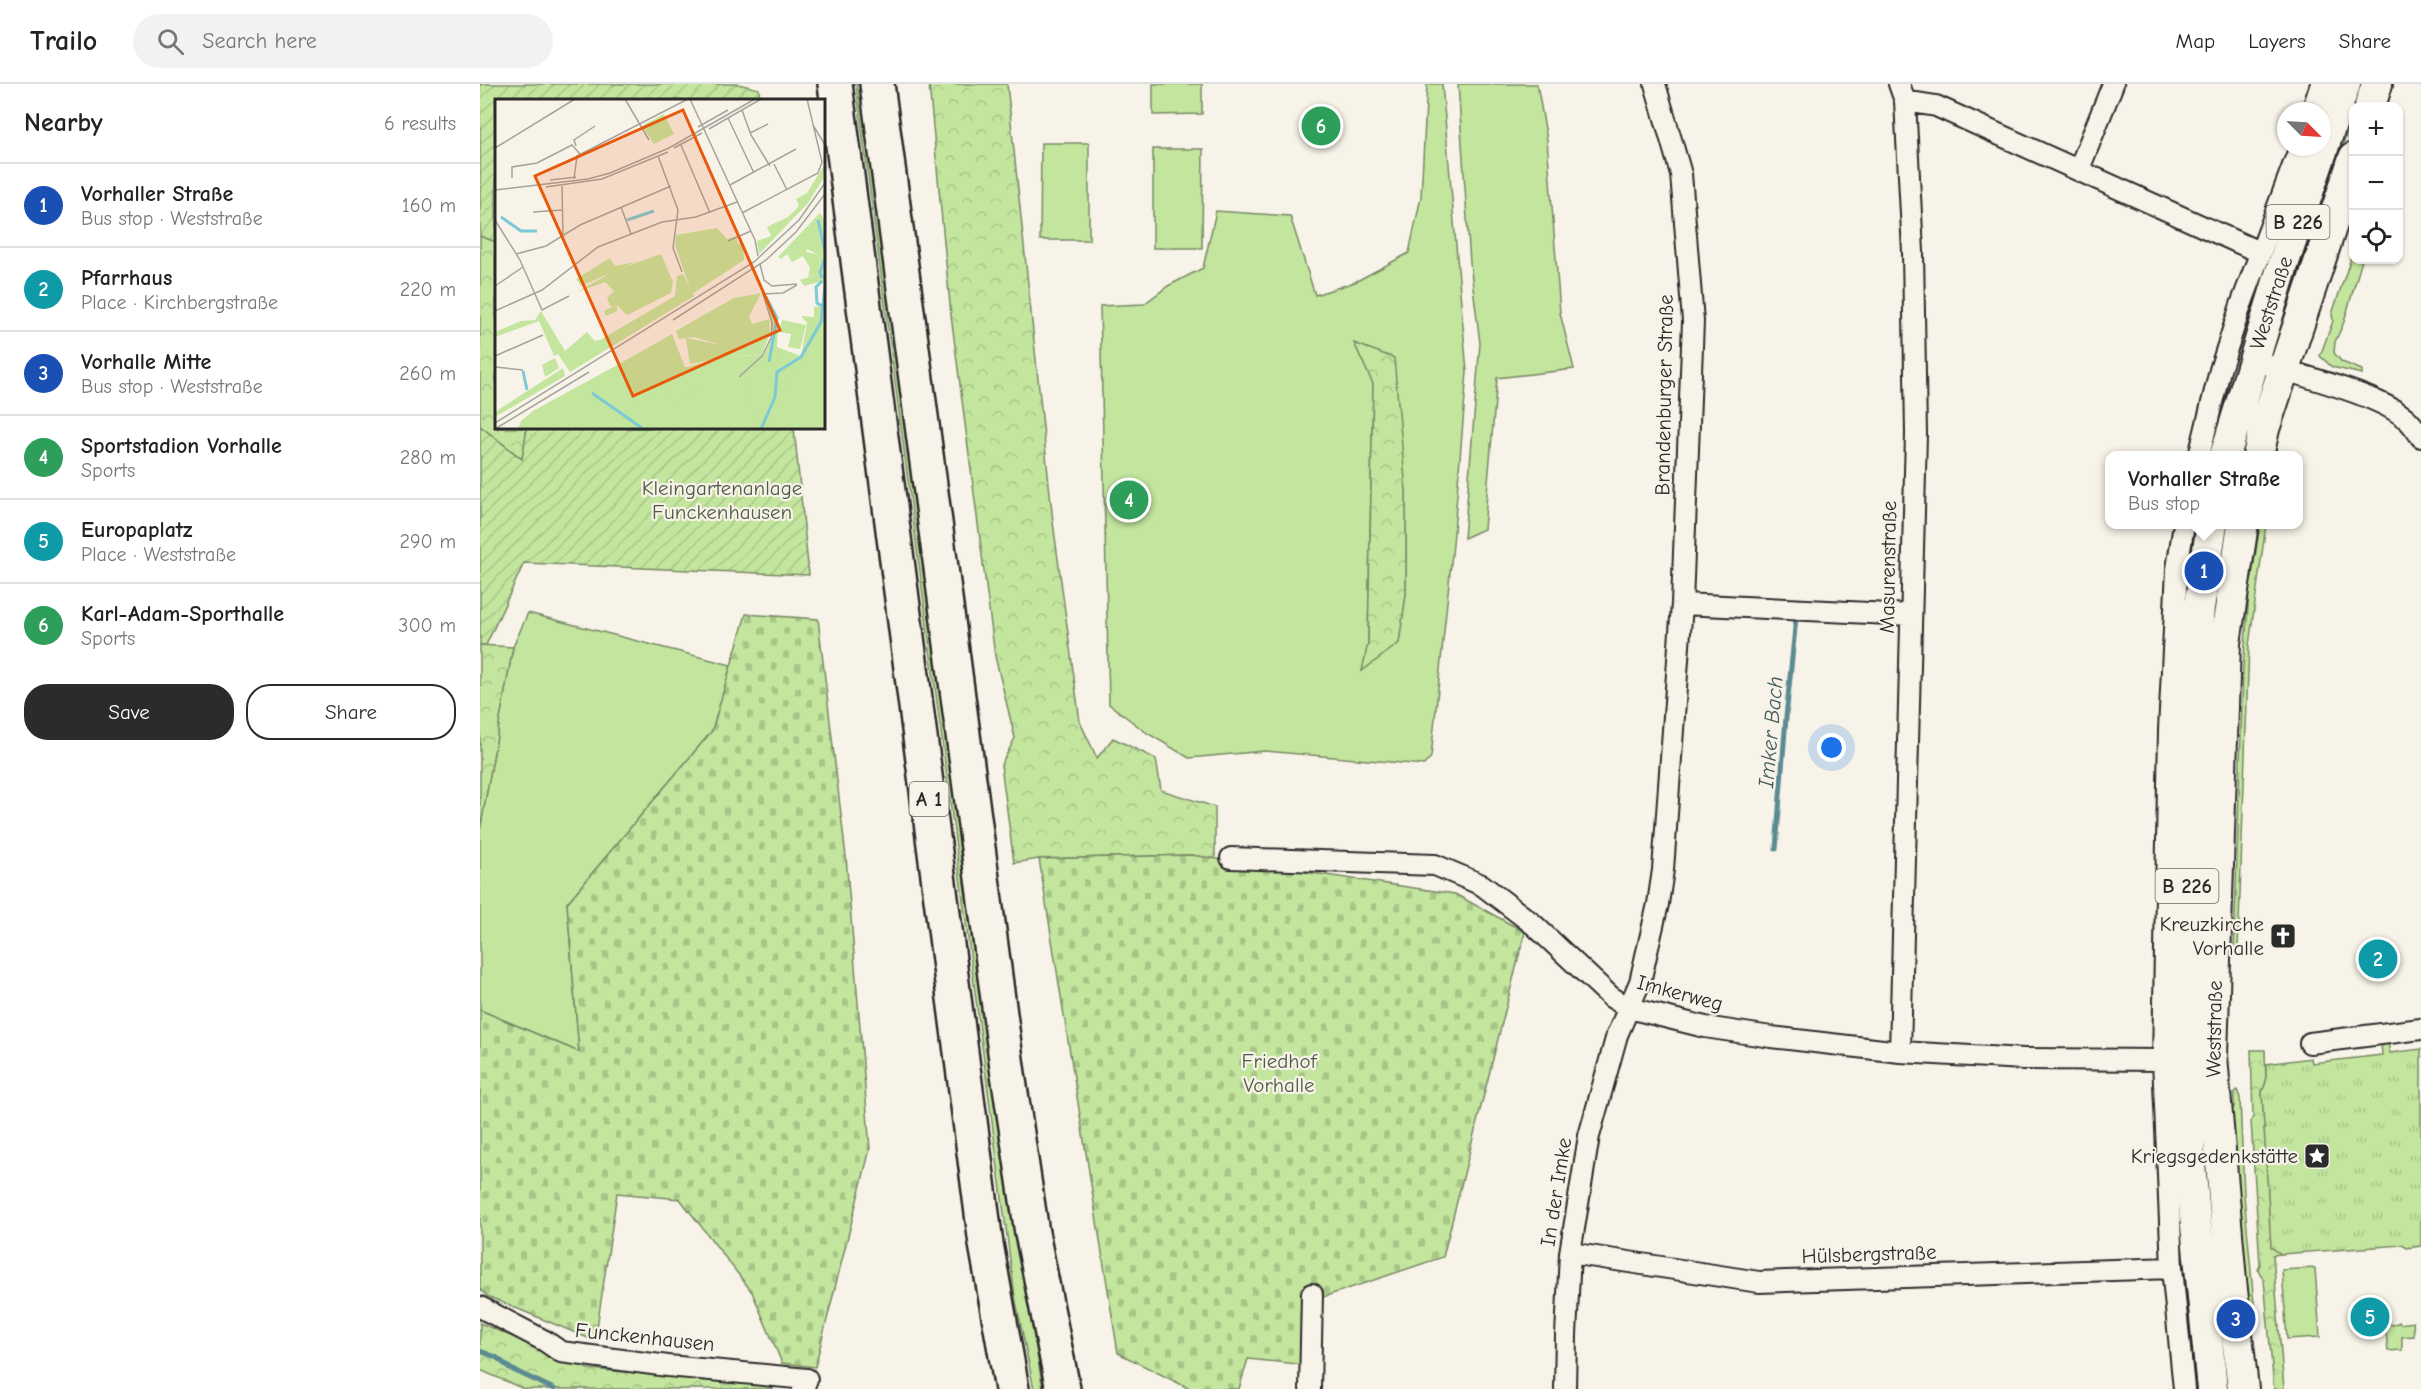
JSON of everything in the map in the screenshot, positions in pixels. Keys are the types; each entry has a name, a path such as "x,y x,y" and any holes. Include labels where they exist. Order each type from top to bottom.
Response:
{"highway":[{"name":"A 1","path":"835,84 986,1244 1012,1389"},
{"name":"A 1","path":"877,84 1007,1067 1032,1233 1063,1389"}],"main road":[{"name":"Weststraße","path":"2226,451 2253,360 2346,84"},
{"path":"2371,102 2377,84"},
{"name":"Weststraße","path":"2259,451 2264,429 2349,173"},
{"name":"Weststraße","path":"2211,529 2200,599 2195,652 2184,999 2190,1164 2212,1389"},
{"name":"Weststraße","path":"2241,529 2225,643 2212,1056 2231,1281 2243,1389"}],"street":[{"name":"Brandenburger Straße","path":"1629,1008 1640,982 1658,904 1663,870 1682,603 1693,321 1681,174 1655,84"},
{"path":"2079,169 2113,84"},
{"path":"2315,102 2321,84"},
{"path":"1902,92 2079,169 2259,252"},
{"name":"Masurenstraße","path":"1900,1052 1916,434 1913,252 1902,92"},
{"name":"Weststraße","path":"2200,451 2220,370 2259,252 2296,156"},
{"path":"2253,360 2344,389 2383,405 2403,416 2421,437"},
{"path":"2183,529 2177,569 2170,707 2163,1060 2172,1268 2184,1389"},
{"path":"1682,603 1911,615"},
{"name":"Imkerweg","path":"1231,858 1435,865 1482,885 1533,924 1611,997 1629,1008 1705,1027 1900,1052 2024,1059 2163,1060"},
{"name":"In der Imke","path":"1565,1389 1570,1253 1588,1136 1617,1035 1629,1008"},
{"path":"2310,1043 2421,1029"},
{"name":"Hülsbergstraße","path":"1570,1253 1759,1282 2172,1268"},
{"path":"1310,1389 1312,1294"},
{"name":"Funckenhausen","path":"480,1307 545,1341 561,1352 668,1366 807,1379 803,1389"}],"green space":[{"path":"480,84 738,84 759,89 760,99 495,99 495,242 480,236"},
{"path":"856,84 862,84 1000,1136 1043,1389 1034,1389 1015,1297"},
{"path":"929,84 1007,84 1053,522 1080,722 1097,758 1113,738 1156,759 1161,790 1215,807 1215,859 1191,855 1039,859 1014,863 1001,765 1015,738 995,656 951,315"},
{"path":"1153,84 1202,84 1202,114 1153,115"},
{"path":"1427,84 1442,84 1467,372 1453,544 1431,757 1424,765 1265,751 1189,758 1147,733 1109,704 1100,306 1144,304 1168,286 1203,268 1216,211 1290,216 1315,295 1355,282 1409,253 1421,197","holes":["1373,384 1406,491 1406,594 1399,642 1363,670 1368,643"]},
{"path":"1458,84 1537,84 1547,140 1560,313 1574,369 1497,378 1484,529 1464,538 1480,343 1470,263"},
{"path":"2355,84 2364,84 2357,102 2349,102"},
{"path":"2349,102 2349,127 2287,314 2280,311"},
{"path":"1041,143 1089,143 1089,240 1040,240"},
{"path":"1153,149 1203,149 1202,248 1153,248"},
{"path":"480,236 495,242 495,429 527,429 522,459 480,426"},
{"path":"2349,264 2361,264 2344,322 2335,342 2334,353 2342,362 2362,370 2362,374 2332,367 2320,356 2333,321 2332,314"},
{"path":"1354,343 1394,358 1406,491 1406,594 1399,643 1362,671 1368,643 1373,384"},
{"name":"Kleingartenanlage Funckenhausen","path":"480,426 522,459 527,429 794,429 809,575 524,563 486,645 480,645"},
{"path":"2259,529 2265,529 2249,645 2238,949 2234,949 2243,668 2249,594"},
{"path":"528,613 731,665 712,731 567,903 579,1052 480,1010 480,830 513,647"},
{"path":"746,614 818,619 846,857 870,1149 815,1367 782,1363 752,1292 680,1199 617,1193 595,1341 487,1296 480,1289 480,1010 579,1052 567,903 712,731"},
{"path":"480,645 513,647 480,830"},
{"name":"Friedhof Vorhalle","path":"1191,855 1455,894 1525,932 1443,1257 1323,1297 1317,1366 1248,1359 1239,1389 1190,1389 1118,1353 1039,859"},
{"path":"2381,1042 2388,1042 2390,1053 2421,1049 2421,1246 2407,1248 2402,1245 2281,1254 2271,1247 2262,1092 2266,1082 2266,1064 2311,1058 2312,1063 2382,1055"},
{"path":"2251,1050 2265,1050 2266,1082 2262,1092 2272,1247 2281,1254 2273,1255 2284,1389 2274,1389 2264,1280 2258,1270 2260,1264 2251,1121 2253,1117"},
{"path":"2237,1090 2240,1098 2244,1195 2254,1304 2251,1305 2246,1293 2231,1110 2234,1107 2234,1093"},
{"path":"2315,1268 2320,1337 2287,1339 2282,1270"},
{"path":"2399,1322 2400,1324 2413,1322 2414,1336 2402,1337 2402,1350 2388,1351 2385,1323 2393,1325"},
{"path":"480,1323 588,1369 768,1383 773,1389 524,1389 480,1370"}],"waterway":[{"name":"Imker Bach","path":"1776,849 1796,618"},
{"name":"Imker Bach","path":"480,1351 496,1357 511,1369 554,1389"}],"place":[{"name":"Karl-Adam-Sporthalle","path":"1321,126"},
{"name":"Sportstadion Vorhalle","path":"1129,500"},
{"name":"Vorhaller Straße","path":"2204,571"},
{"name":"Kreuzkirche Vorhalle","path":"2283,936"},
{"name":"Pfarrhaus","path":"2378,959"},
{"name":"Kriegsgedenkstätte","path":"2317,1156"},
{"name":"Europaplatz","path":"2370,1317"},
{"name":"Vorhalle Mitte","path":"2236,1319"}]}
